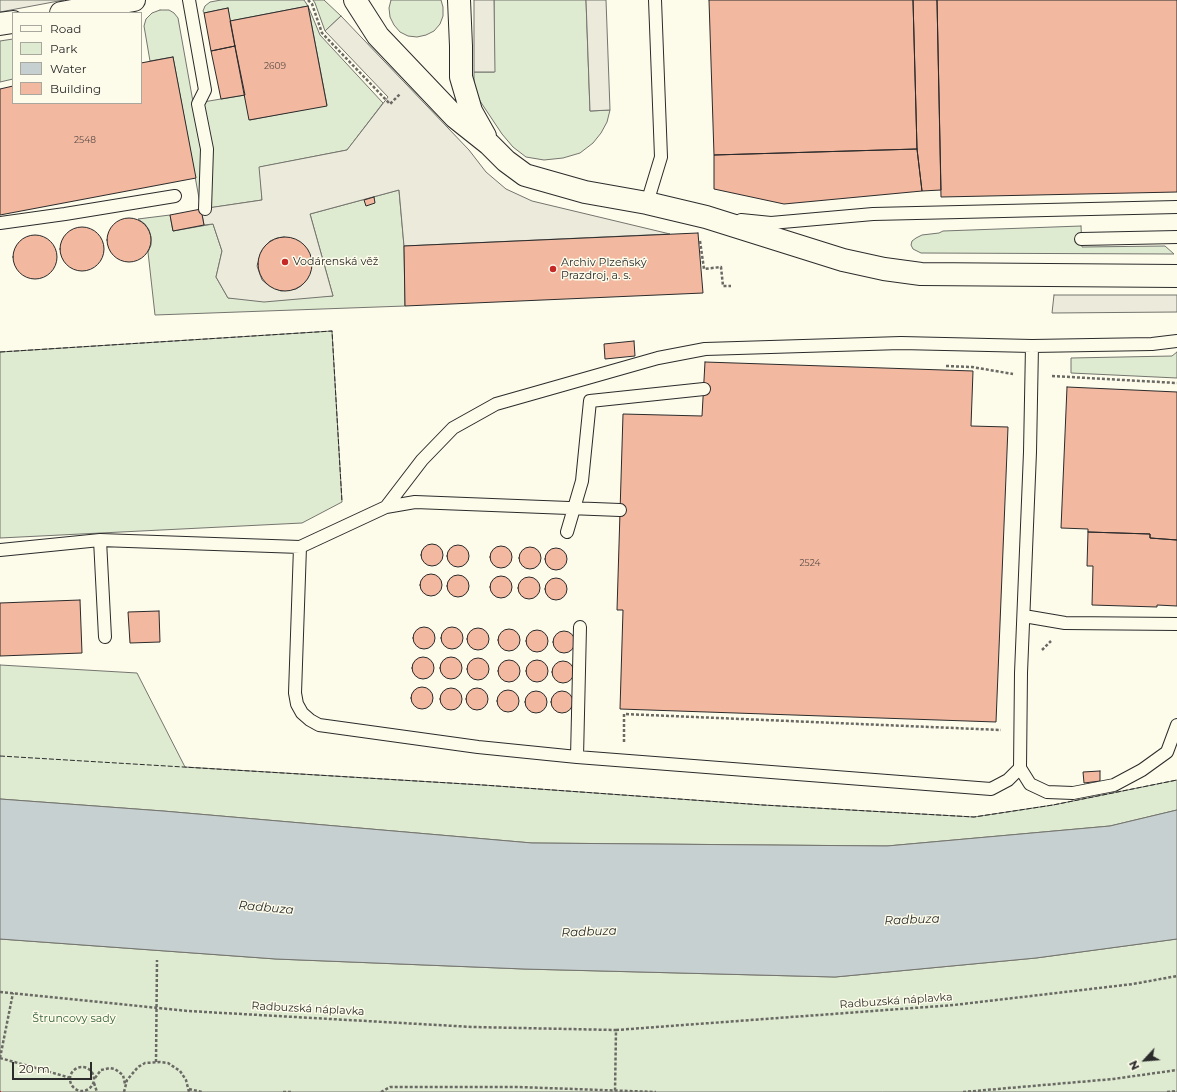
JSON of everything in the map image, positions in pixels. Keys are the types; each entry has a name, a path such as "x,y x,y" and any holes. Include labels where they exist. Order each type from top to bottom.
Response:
{"street":[{"path":"71,12 113,8 134,0"},
{"path":"355,0 378,36 455,117 489,144 506,161 525,175 585,192 706,217 843,260 884,269 921,274 1177,276"},
{"path":"459,0 461,77 471,111 489,144"},
{"path":"0,24 12,22"}],"lane":[{"path":"189,0 205,90 198,104 207,149 205,208"},
{"path":"647,204 661,157 655,0"},
{"path":"0,223 175,196"},
{"path":"706,217 771,223 873,214 1177,207"},
{"path":"1081,239 1177,237"},
{"path":"386,507 422,460 453,428 496,404 658,358 713,348 901,343 1032,346 1152,344 1177,341"},
{"path":"1032,346 1020,768 1030,784 1047,792 1073,793 1114,785 1172,754 1177,725"},
{"path":"567,532 582,480 590,401 704,390"},
{"path":"0,550 100,540 300,547 386,507 414,502 620,510"},
{"path":"100,540 105,637"},
{"path":"300,547 295,694 297,704 302,713 319,725 478,748 991,789 1008,780 1020,768"},
{"path":"1024,616 1065,623 1177,624"},
{"path":"577,757 580,626"}],"path":[{"path":"940,366 972,367 1004,373 1177,383"},
{"path":"624,760 624,714 1020,730"},
{"path":"156,1062 157,960"},
{"name":"Radbuzská náplavka","path":"0,992 196,1011 473,1026 616,1030 954,1005 1133,984 1177,976"},
{"path":"13,993 0,1058 71,1078"},
{"path":"615,1091 616,1030"},
{"path":"123,1092 131,1074 138,1067 145,1063 156,1062 168,1063 180,1071 186,1080 189,1091 202,1092"},
{"path":"97,1092 94,1087 94,1082 94,1078 92,1071 85,1067 74,1070 71,1082 75,1088 82,1091 89,1088 94,1082 97,1074 101,1070 110,1068 115,1069 123,1075 125,1087"},
{"path":"963,1092 1114,1079 1177,1070"},
{"path":"381,1092 390,1087 518,1087 656,1092"},
{"path":"1167,1092 1177,1091"},
{"path":"284,1092 291,1092"}],"green space":[{"path":"221,0 304,0 308,6 230,21 228,8 204,13 203,11 205,6 210,2"},
{"path":"313,0 324,0 341,16 325,31 315,3"},
{"path":"391,0 441,0 443,16 440,24 434,31 426,35 417,37 408,36 400,32 390,17 389,8"},
{"path":"494,0 586,0 590,111 610,110 607,122 601,133 593,143 580,153 563,158 544,160 526,157 513,147 502,134 480,101 474,85 474,72 494,72"},
{"path":"308,6 320,35 383,103 347,150 260,167 262,200 209,208 203,102 245,95 250,120 327,105"},
{"path":"160,10 169,10 178,18 202,152 201,209 173,57 150,61 144,26 146,19 152,13"},
{"path":"12,39 12,79 0,82 0,41"},
{"path":"399,190 404,246 405,306 155,315 148,252 151,245 151,237 145,224 138,219 170,215 173,231 213,224 222,251 216,277 228,298 333,296 310,214"},
{"path":"1081,226 1082,247 1165,246 1174,254 921,253 913,249 911,245 912,241 922,235 939,233 943,231"},
{"path":"332,331 342,502 302,523 0,538 0,352"},
{"path":"1177,352 1177,378 1071,373 1071,358 1172,356"},
{"path":"0,665 137,673 185,767 483,785 763,805 974,817 1053,805 1177,780 1177,810 1110,826 887,846 532,843 163,811 0,799"},
{"name":"Štruncovy sady","path":"0,939 276,959 524,969 835,977 1036,958 1177,939 1177,1092 0,1092"}],"shaded area":[{"path":"0,0 64,0 0,12"},
{"path":"474,0 494,0 495,72 474,72"},
{"path":"586,0 606,0 610,110 590,111"},
{"path":"341,16 469,150 486,172 506,189 532,201 670,234 404,246 399,190 310,214 333,296 264,302 228,298 216,277 222,251 213,224 204,225 201,209 262,200 259,167 347,150 388,97 325,31","holes":["284,237 298,241 308,251 312,265 307,279 296,289 281,291 268,285 262,280 257,266 261,252 265,246 270,241 277,238"]},
{"path":"1054,295 1177,295 1177,312 1052,313"}],"water":[{"name":"Radbuza","path":"0,799 163,811 532,843 887,846 1110,826 1177,810 1177,939 1036,958 835,977 524,969 276,959 0,939"}],"building":[{"path":"709,0 913,0 917,149 714,155"},
{"path":"913,0 937,0 941,190 922,191 917,149"},
{"path":"937,0 1177,0 1177,192 941,197"},
{"path":"308,6 327,106 249,120 230,21"},
{"path":"228,8 235,46 211,51 204,13"},
{"path":"235,46 245,95 221,99 211,51"},
{"path":"173,57 196,178 0,215 0,89 12,86 12,104 142,104 142,63"},
{"path":"917,149 922,191 784,204 714,189 714,155"},
{"path":"374,197 375,203 366,206 364,200"},
{"path":"201,209 204,225 173,231 170,215"},
{"path":"125,218 133,218 145,224 151,236 151,244 145,256 133,262 125,262 113,256 107,244 107,236 113,224"},
{"path":"78,227 86,227 98,233 104,245 104,253 98,265 86,271 78,271 66,265 60,253 60,245 66,233"},
{"name":"Archiv Plzeňský Prazdroj, a. s.","path":"698,233 703,293 405,306 404,246"},
{"path":"31,235 39,235 51,241 57,253 57,261 51,273 39,279 31,279 19,273 13,261 13,253 19,241"},
{"name":"Vodárenská věž","path":"285,237 295,239 304,245 310,254 312,264 310,274 304,283 295,289 285,291 275,289 266,283 260,274 258,264 260,254 266,245 275,239"},
{"path":"634,341 635,356 605,359 604,344"},
{"path":"705,362 973,371 971,426 1008,427 996,722 620,709 623,610 617,610 623,414 702,416"},
{"path":"1067,387 1177,392 1177,540 1150,538 1150,534 1088,532 1088,529 1061,528"},
{"path":"1088,532 1150,534 1150,538 1177,540 1177,606 1157,605 1157,607 1092,605 1093,566 1087,566"},
{"path":"432,544 440,547 443,555 440,563 432,566 424,563 421,555 424,547"},
{"path":"458,545 466,548 469,556 466,564 458,567 450,564 447,556 450,548"},
{"path":"501,546 509,549 512,557 509,565 501,568 493,565 490,557 493,549"},
{"path":"530,547 538,550 541,558 538,566 530,569 522,566 519,558 522,550"},
{"path":"556,548 564,551 567,559 564,567 556,570 548,567 545,559 548,551"},
{"path":"431,574 439,577 442,585 439,593 431,596 423,593 420,585 423,577"},
{"path":"458,575 466,578 469,586 466,594 458,597 450,594 447,586 450,578"},
{"path":"501,576 509,579 512,587 509,595 501,598 493,595 490,587 493,579"},
{"path":"529,577 537,580 540,588 537,596 529,599 521,596 518,588 521,580"},
{"path":"556,578 564,581 567,589 564,597 556,600 548,597 545,589 548,581"},
{"path":"80,600 82,653 0,656 0,603"},
{"path":"159,611 160,642 130,643 128,612"},
{"path":"424,627 432,630 435,638 432,646 424,649 416,646 413,638 416,630"},
{"path":"452,627 460,630 463,638 460,646 452,649 444,646 441,638 444,630"},
{"path":"478,628 486,631 489,639 486,647 478,650 470,647 467,639 470,631"},
{"path":"509,629 517,632 520,640 517,648 509,651 501,648 498,640 501,632"},
{"path":"537,630 545,633 548,641 545,649 537,652 529,649 526,641 529,633"},
{"path":"564,631 572,634 575,642 572,650 564,653 556,650 553,642 556,634"},
{"path":"423,657 431,660 434,668 431,676 423,679 415,676 412,668 415,660"},
{"path":"451,657 459,660 462,668 459,676 451,679 443,676 440,668 443,660"},
{"path":"478,658 486,661 489,669 486,677 478,680 470,677 467,669 470,661"},
{"path":"509,660 517,663 520,671 517,679 509,682 501,679 498,671 501,663"},
{"path":"537,660 545,663 548,671 545,679 537,682 529,679 526,671 529,663"},
{"path":"563,661 571,664 574,672 571,680 563,683 555,680 552,672 555,664"},
{"path":"422,687 430,690 433,698 430,706 422,709 414,706 411,698 414,690"},
{"path":"451,688 459,691 462,699 459,707 451,710 443,707 440,699 443,691"},
{"path":"477,688 485,691 488,699 485,707 477,710 469,707 466,699 469,691"},
{"path":"508,690 516,693 519,701 516,709 508,712 500,709 497,701 500,693"},
{"path":"536,691 544,694 547,702 544,710 536,713 528,710 525,702 528,694"},
{"path":"562,691 570,694 573,702 570,710 562,713 554,710 551,702 554,694"},
{"path":"1100,771 1100,781 1084,783 1083,772"}],"fence":[{"path":"0,352 332,331 342,502"},
{"path":"0,756 483,785 763,805 974,817 1053,805 1177,780"}],"place":[{"name":"Vodárenská věž","path":"285,262"},
{"name":"Archiv Plzeňský Prazdroj, a. s.","path":"553,269"}]}
